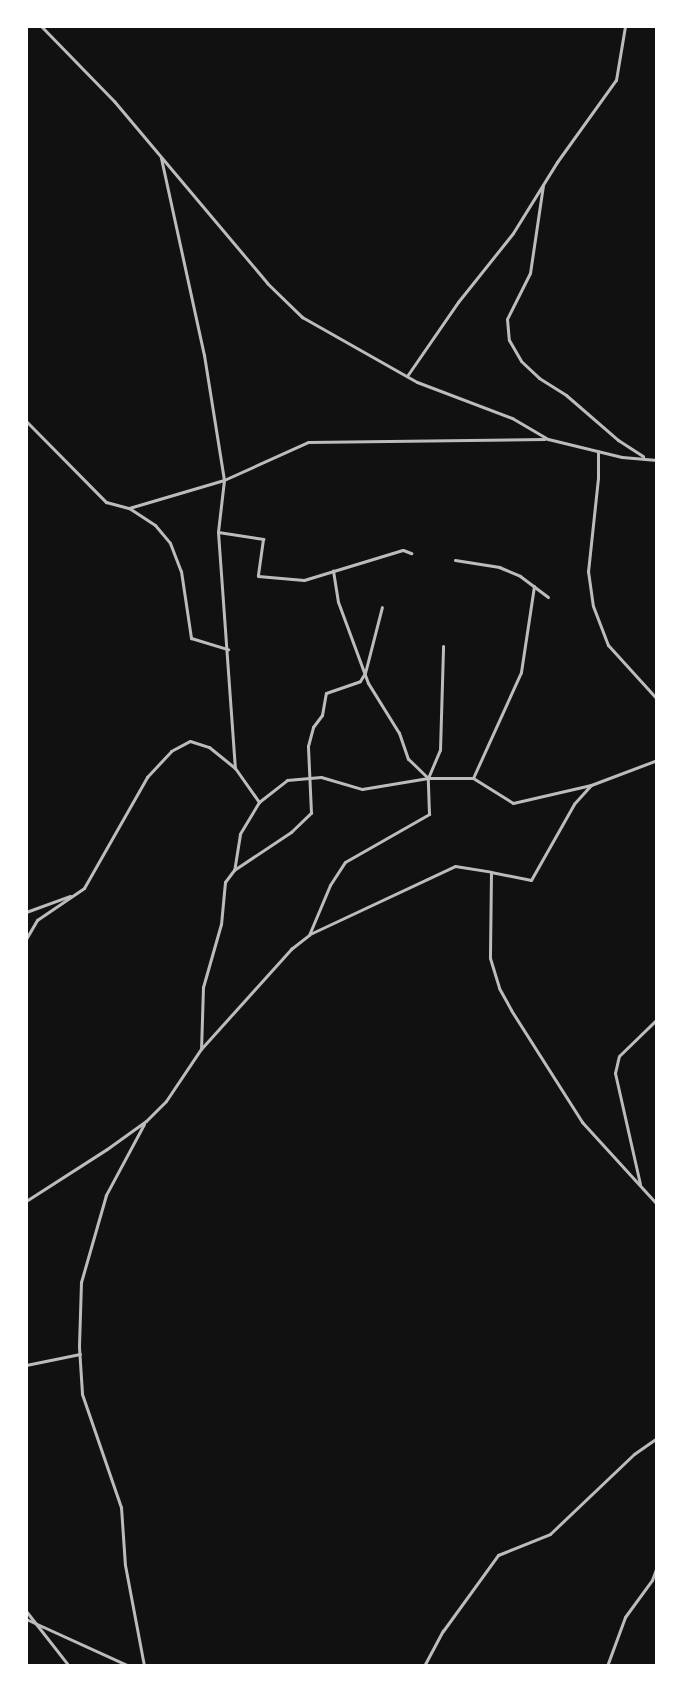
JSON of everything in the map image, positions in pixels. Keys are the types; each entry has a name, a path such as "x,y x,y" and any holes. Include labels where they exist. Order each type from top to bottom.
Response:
{"street":[{"path":"41,26 114,101 267,283 302,317 407,376 512,418 548,439"},
{"path":"407,376 458,302 513,233 616,80 625,26"},
{"path":"161,158 204,355 224,480 218,532 235,768"},
{"path":"543,185 532,263 507,319 509,340 521,361 539,378 566,395 618,440 646,458"},
{"path":"26,421 106,502 129,508 155,525 170,543 181,571 191,638 228,649"},
{"path":"129,508 224,480 308,442 548,439 657,460"},
{"path":"598,451 588,571 593,606 608,645 657,699"},
{"path":"218,532 263,539 258,576 304,580 403,550 411,553"},
{"path":"455,560 499,567 548,597"},
{"path":"333,570 338,602 365,673 399,733 408,759 428,778"},
{"path":"473,778 521,672 534,586"},
{"path":"201,1049 203,987 221,924 225,882 234,870 291,832 311,813 312,778 308,746 313,727 322,715 326,693 360,681 365,673 382,607"},
{"path":"309,935 330,885 345,862 429,814 428,778 440,750 443,646"},
{"path":"26,939 37,920 84,888 147,777 171,751 190,741 209,747 235,768 259,802"},
{"path":"234,870 240,834 259,802 287,780 321,777 362,789 428,778 473,778 513,803 591,785 657,760"},
{"path":"26,1201 146,1121 166,1101 201,1049 291,949 309,935 455,866 531,880 574,804 591,785"},
{"path":"491,872 490,958 499,988 582,1122 657,1204"},
{"path":"26,912 57,903 84,888"},
{"path":"641,1187 615,1073 619,1056 657,1019"},
{"path":"144,1666 125,1565 121,1507 82,1394 80,1354 81,1282 106,1195 146,1121"},
{"path":"26,1365 80,1354"},
{"path":"424,1666 443,1631 498,1555 550,1534 634,1454 657,1438"},
{"path":"607,1666 625,1617 652,1580 657,1566"},
{"path":"26,1611 69,1666"},
{"path":"26,1619 129,1666"}]}
